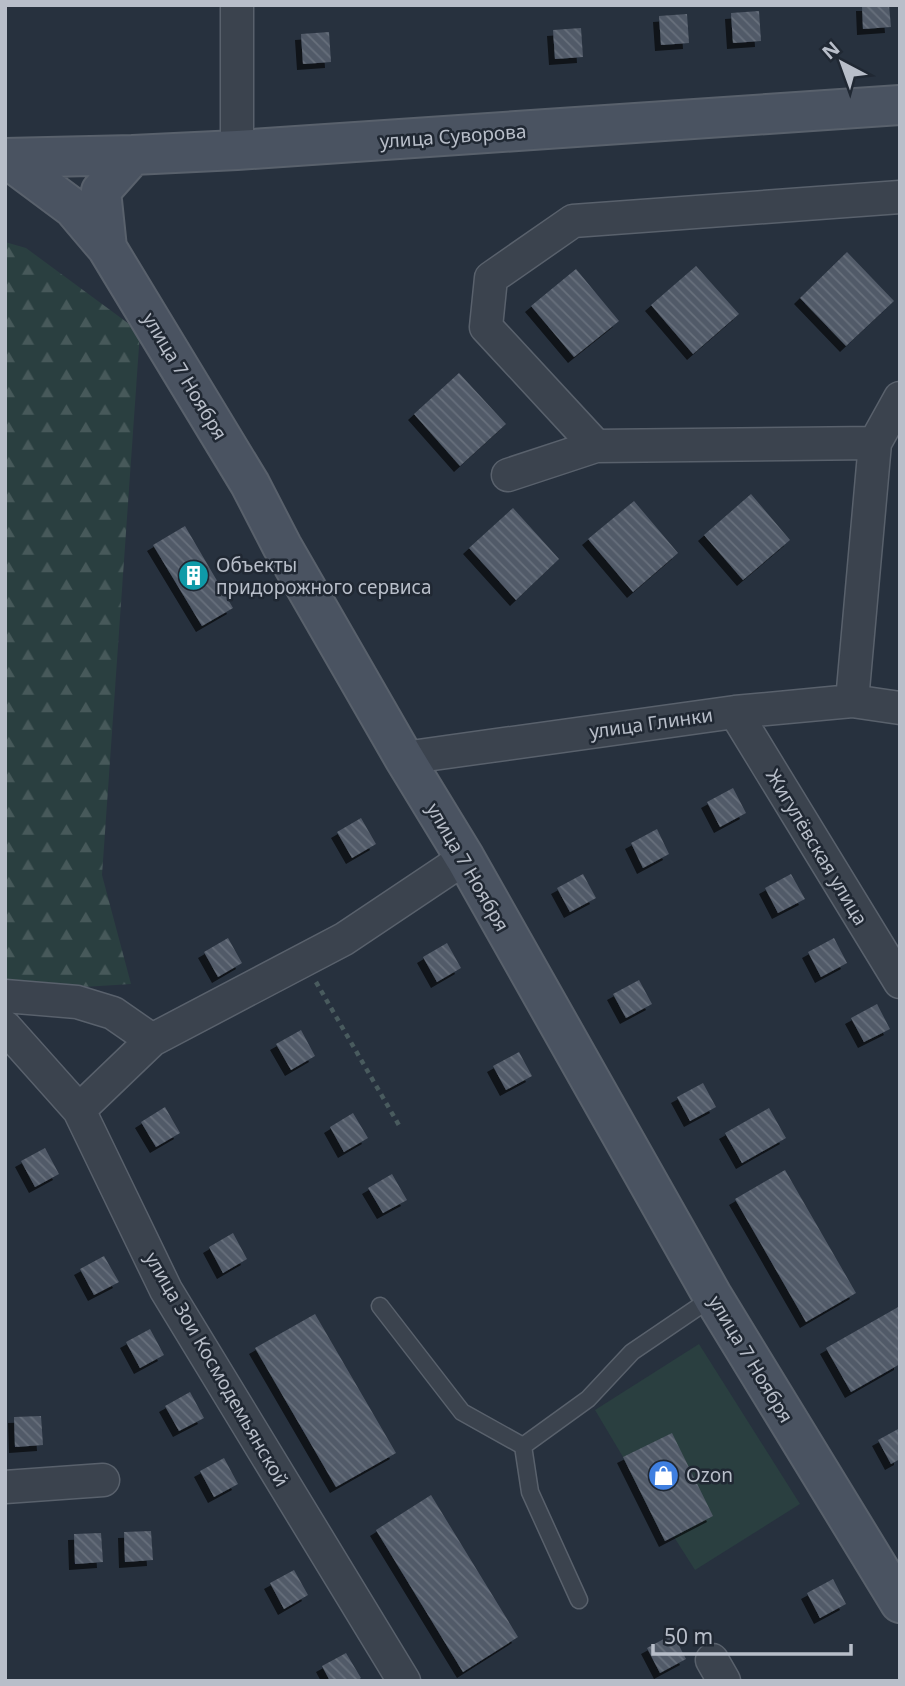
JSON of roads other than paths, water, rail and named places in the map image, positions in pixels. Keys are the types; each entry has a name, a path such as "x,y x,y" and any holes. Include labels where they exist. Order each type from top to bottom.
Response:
{"street":[{"path":"237,5 237,150"},
{"name":"улица Суворова","path":"5,158 237,150 900,105"},
{"path":"107,248 101,191 133,155"},
{"name":"улица 7 Ноября","path":"5,158 73,208 107,248 250,484 282,547 465,858 713,1297 900,1603"},
{"path":"596,446 486,327 491,278 573,221 900,197"},
{"path":"852,701 875,443 900,398"},
{"path":"508,475 596,446 875,443"},
{"name":"улица Глинки","path":"404,758 735,712 852,701 900,708"},
{"name":"Жигулёвская улица","path":"735,712 900,982"},
{"path":"79,1110 152,1040 344,939 465,858"},
{"path":"5,996 77,1002 113,1013 152,1040"},
{"name":"улица Зои Космодемьянской","path":"5,1027 79,1110 166,1290 404,1681"},
{"path":"5,1487 103,1480"}],"lane":[{"path":"523,1447 588,1399 632,1352 713,1297"},
{"path":"380,1306 462,1412 523,1447"},
{"path":"523,1447 530,1492 579,1600"}],"place":[{"name":"Объекты придорожного сервиса","path":"193,576"},
{"name":"Ozon","path":"663,1475"}]}
